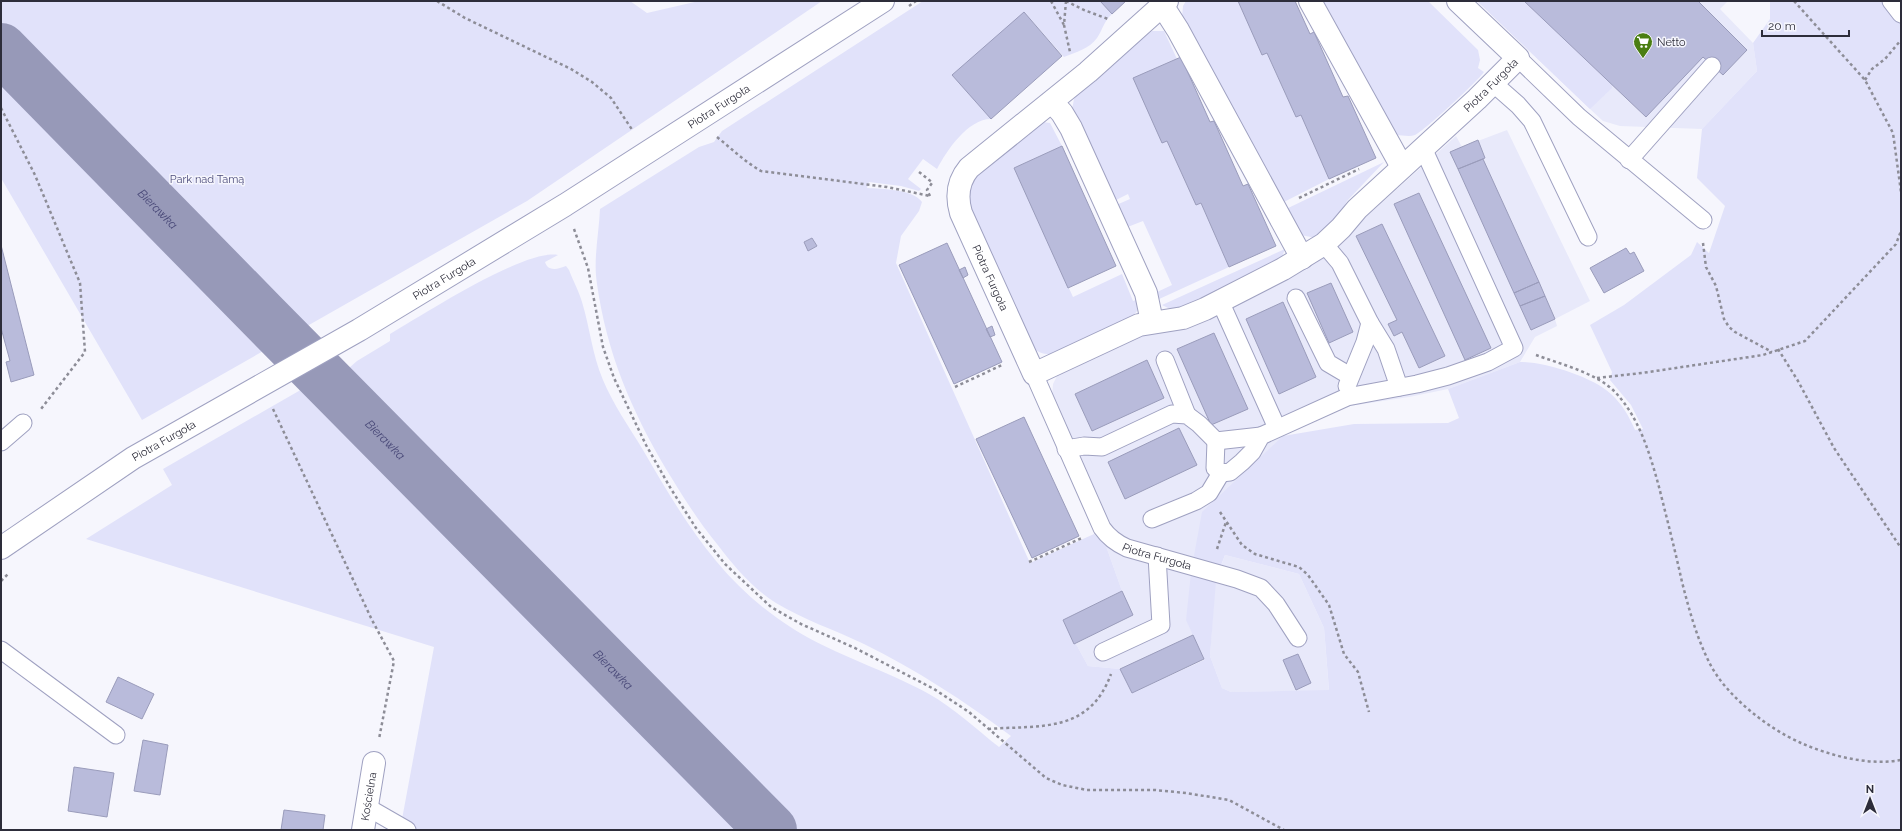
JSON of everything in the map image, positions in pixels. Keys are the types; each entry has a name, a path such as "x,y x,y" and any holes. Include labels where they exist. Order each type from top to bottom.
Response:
{"street":[{"name":"Piotra Furgoła","path":"1,548 133,458 359,330 565,205 883,1"},
{"path":"1310,1 1398,161"},
{"name":"Piotra Furgoła","path":"1302,258 1164,3 1052,102 970,168 962,179 958,195 959,206 970,232 1034,374 1130,329 1152,322 1190,316 1302,258 1324,244 1357,209 1398,161 1423,148 1518,58 1458,1"},
{"path":"1052,102 1062,113 1071,128 1143,286 1149,302 1152,322"},
{"name":"Kościelna","path":"363,830 374,763"}],"lane":[{"path":"1891,1 1901,14"},
{"path":"1518,58 1578,117 1703,220"},
{"path":"1629,160 1712,66"},
{"path":"1493,83 1518,105 1532,121 1588,237"},
{"path":"1216,441 1261,436 1347,396 1417,384 1473,368 1514,348 1423,148"},
{"path":"1324,244 1340,263 1370,323 1386,349 1399,387"},
{"path":"1296,298 1328,363 1350,376"},
{"path":"1220,301 1277,428"},
{"path":"1347,396 1346,387 1365,342 1370,323"},
{"path":"1165,360 1187,415 1199,424 1216,441 1215,468 1221,473 1230,472 1242,462 1252,452 1261,436"},
{"name":"Piotra Furgoła","path":"1034,374 1102,528 1108,537 1118,544 1252,583 1261,588 1276,604 1298,638"},
{"path":"1066,448 1084,446 1102,447 1172,414 1187,415"},
{"path":"1,442 23,423"},
{"path":"1152,519 1196,501 1209,493 1221,473"},
{"path":"1110,649 1161,625 1157,556"},
{"path":"1,650 116,735"},
{"path":"367,807 407,830"}],"path":[{"path":"437,1 465,18 571,69 592,82 611,98 618,107 646,153"},
{"path":"1051,1 1064,25 1071,55"},
{"path":"1064,25 1066,1 1091,13 1111,20"},
{"path":"1794,1 1864,80 1893,133 1901,192"},
{"path":"1864,80 1872,68 1885,59 1901,40"},
{"path":"1,108 35,175 80,283 85,352 36,416 23,423"},
{"path":"712,134 736,151 748,163 762,171 887,186 930,196"},
{"path":"1276,211 1330,182 1398,161"},
{"path":"919,172 933,183"},
{"path":"565,205 588,268 603,347 614,378 630,413 671,490 696,528 725,564 771,607 801,624 855,648 934,689 968,712 1046,778 1062,785 1087,790 1163,791 1228,800 1284,830"},
{"path":"1703,220 1706,268 1716,286 1724,318 1729,327 1735,332 1772,352"},
{"path":"1597,378 1726,361 1772,352 1805,341 1896,244 1901,231"},
{"path":"1514,348 1597,378 1614,391 1632,415 1639,427 1653,466 1695,631 1709,663 1727,687 1750,711 1765,722 1793,739 1810,747 1838,755 1875,762 1887,763 1901,760"},
{"path":"1778,349 1798,381 1834,448 1901,548"},
{"path":"955,387 1007,363"},
{"path":"262,385 372,620 394,661 374,763"},
{"path":"987,729 1038,726 1064,723 1075,719 1088,709 1107,684 1112,669 1110,649"}],"shaded area":[{"path":"1477,1 1728,1 1720,9 1753,43 1757,71 1702,129 1620,126 1603,121"},
{"path":"1507,130 1590,301 1555,319 1557,326 1535,337 1520,362 1448,389 1409,397 1343,407 1283,436 1186,619 1204,659 1132,693 1120,669 1088,666 1063,620 1122,591 1106,546 1111,527 1052,397 1053,384 1058,374 1063,370 1318,260 1456,136 1462,147"},
{"path":"1225,555 1299,574 1324,628 1329,691 1231,692 1222,688 1210,656 1215,583"}],"green space":[{"name":"Park nad Tamą","path":"1,1 630,1 647,13 699,1 822,1 527,201 142,420 1,178"},
{"path":"923,1 1100,1 1112,14 1105,22 1097,38 1086,48 1064,57 1024,12 991,119 982,120 966,130 946,153 937,169 923,159 908,179 921,189 919,191 901,186 869,182 867,188 889,189 905,192 912,194 922,202 919,211 901,236 896,263 1030,563 1094,534 1106,546 1122,591 1063,620 1088,666 1120,669 1132,693 1204,660 1186,620 1191,573 1216,581 1210,656 1222,688 1231,692 1329,690 1324,628 1299,574 1225,555 1220,568 1193,561 1202,512 1283,436 1354,424 1448,423 1459,418 1448,389 1520,362 1555,368 1581,376 1593,382 1611,394 1619,402 1628,415 1635,430 1643,429 1631,405 1610,380 1612,372 1590,325 1624,305 1691,255 1697,242 1709,253 1725,206 1697,178 1702,129 1757,71 1753,43 1770,19 1770,1 1888,1 1901,18 1901,830 783,830 745,791 735,776 726,771 723,765 703,748 701,741 679,717 647,690 648,686 640,677 571,610 572,608 551,585 471,508 410,444 397,433 389,421 341,375 357,361 390,341 390,334 474,285 522,262 542,256 558,255 545,262 546,265 554,269 566,266 569,270 582,302 599,370 612,398 690,527 726,572 746,593 769,612 795,630 828,648 913,685 929,694 956,712 999,747 1011,736 958,698 884,654 809,620 776,603 751,583 736,568 690,508 653,447 631,403 614,357 601,310 596,275 600,209 699,147 714,142 722,131","holes":["812,238 817,246 808,251 804,242"]},
{"path":"1186,1 1238,1 1267,53 1296,117 1301,115 1329,179 1280,204 1182,18 1183,6"},
{"path":"1318,1 1428,1 1478,50 1480,60 1478,68 1484,72 1439,116 1420,132 1413,136 1396,135"},
{"path":"1477,1 1524,1 1612,85 1612,88 1590,109"},
{"path":"1152,31 1164,31 1177,59 1167,141 1196,205 1201,203 1229,267 1157,300 1155,293 1172,285 1143,221 1125,228 1114,206 1130,199 1128,194 1112,202 1072,110 1074,99 1080,89 1118,56"},
{"path":"1043,122 1050,123 1062,146 1014,168 1073,297 1122,274 1133,301 1139,299 1137,311 1130,320 1060,353 1052,354 1041,353 1031,347 967,207 971,183 978,174"},
{"path":"1384,162 1347,201 1335,223 1316,238 1301,235 1284,210"},
{"path":"1285,249 1282,257 1190,307 1172,310 1162,305"},
{"path":"311,384 751,830 400,830 434,647 86,539 172,485 163,469"}],"building":[{"path":"1100,1 1126,1 1112,14"},
{"path":"1238,1 1295,1 1310,34 1314,32 1343,97 1348,96 1376,158 1329,179 1301,115 1296,117 1267,53 1262,55"},
{"name":"Netto","path":"1524,1 1698,1 1747,50 1723,75 1703,57 1646,117"},
{"path":"1024,12 1062,56 991,119 952,75"},
{"path":"1181,57 1210,122 1214,121 1243,186 1248,184 1276,246 1229,267 1201,203 1196,205 1167,141 1162,143 1133,78"},
{"path":"1478,140 1485,158 1458,169 1450,152"},
{"path":"1062,146 1116,266 1068,288 1014,168"},
{"path":"1483,159 1539,282 1514,293 1458,169"},
{"path":"1419,193 1491,348 1465,360 1394,204"},
{"path":"1382,224 1445,356 1419,368 1402,332 1394,336 1388,324 1397,320 1356,236"},
{"path":"812,238 817,246 808,251 804,242"},
{"path":"947,243 1002,362 954,384 899,265"},
{"path":"1,245 34,375 11,382 6,362 10,361 1,328"},
{"path":"1626,248 1630,254 1634,252 1644,271 1604,293 1590,268"},
{"path":"965,267 968,275 963,278 959,270"},
{"path":"1539,282 1545,296 1520,306 1514,293"},
{"path":"1331,283 1353,332 1329,343 1307,293"},
{"path":"1545,296 1555,319 1531,330 1520,306"},
{"path":"1283,302 1316,377 1279,394 1246,319"},
{"path":"992,326 995,335 990,337 986,329"},
{"path":"1214,333 1248,409 1211,425 1177,349"},
{"path":"1147,360 1164,398 1092,431 1075,394"},
{"path":"1024,417 1079,536 1032,558 976,439"},
{"path":"1179,428 1197,465 1125,499 1108,462"},
{"path":"1122,591 1133,615 1074,644 1063,620"},
{"path":"1193,635 1204,659 1132,693 1120,669"},
{"path":"1298,654 1311,683 1296,690 1283,660"},
{"path":"118,677 154,694 142,719 106,702"},
{"path":"143,740 168,745 160,795 134,791"},
{"path":"74,767 114,773 107,817 68,811"},
{"path":"284,810 325,815 323,830 281,830"}],"waterway":[{"name":"Bierawka","path":"1,49 771,830"}],"place":[{"name":"Netto","path":"1643,59"}]}
